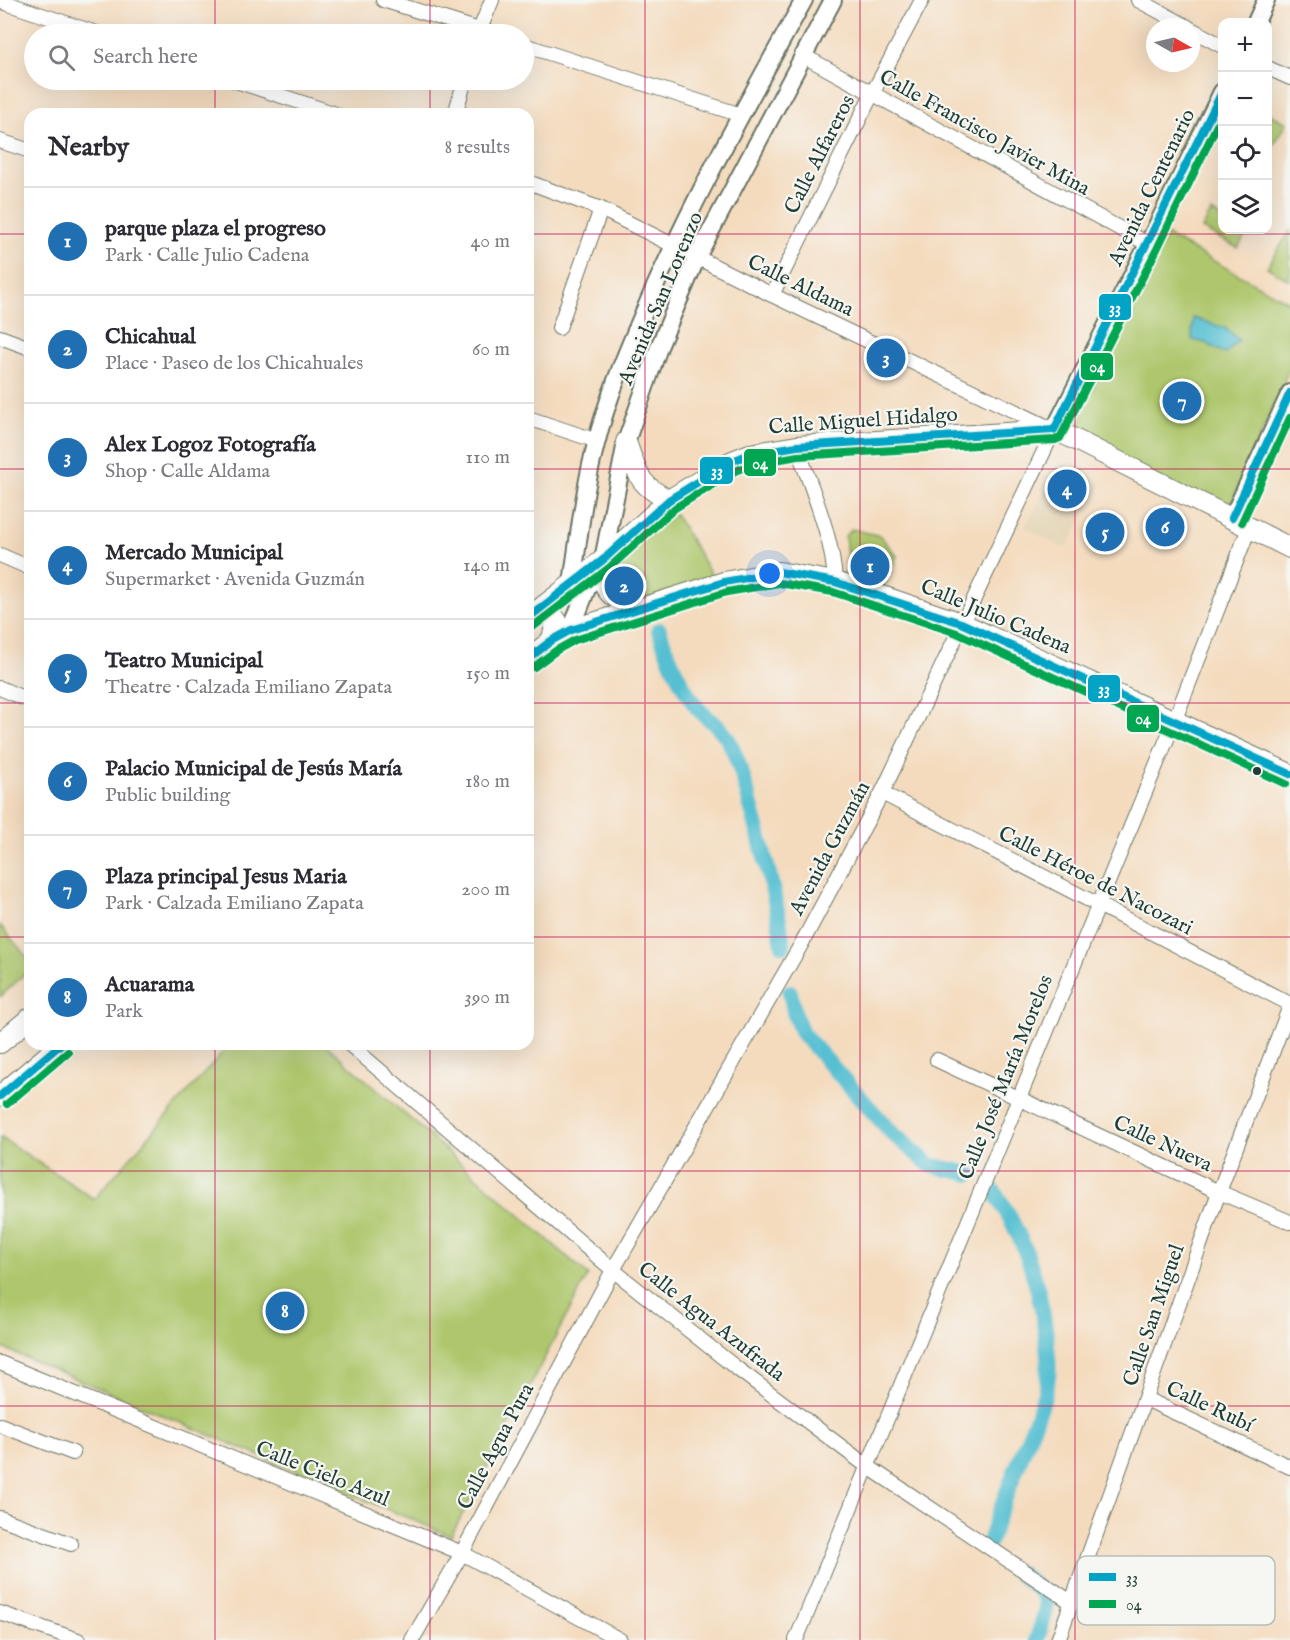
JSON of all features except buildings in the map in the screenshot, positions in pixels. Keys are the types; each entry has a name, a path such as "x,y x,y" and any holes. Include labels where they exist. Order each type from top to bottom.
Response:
{"main road":[{"name":"Calle Miguel Hidalgo","path":"534,613 603,560 669,500 729,462 750,454 796,446 1054,430"},
{"path":"1054,430 1290,548"},
{"path":"626,442 638,475 649,490 669,500"},
{"path":"603,560 601,573 606,590 634,609"},
{"name":"Calle Julio Cadena","path":"534,654 571,630 724,582 779,572 835,582 961,623 1290,774"},
{"path":"534,613 551,612 557,621 551,641"},
{"path":"0,1043 24,1023"},
{"path":"0,1096 54,1050"}],"street":[{"path":"383,0 456,24"},
{"path":"485,24 492,0"},
{"name":"Avenida San Lorenzo","path":"572,583 587,483 597,441 626,355 673,245 804,0"},
{"name":"Avenida San Lorenzo","path":"571,630 588,586 603,560 626,442 659,347 696,256 833,0"},
{"name":"Calle Alfareros","path":"772,295 872,94 922,0"},
{"path":"1138,0 1171,18"},
{"path":"1258,18 1266,0"},
{"path":"0,2 68,24"},
{"path":"1200,34 1218,44"},
{"path":"534,48 741,115"},
{"name":"Calle Francisco Javier Mina","path":"802,55 1148,244"},
{"path":"1272,70 1290,78"},
{"path":"263,90 318,108"},
{"path":"457,108 462,90"},
{"name":"Avenida Centenario","path":"1054,430 1218,100"},
{"path":"0,141 24,149"},
{"name":"Calle Aldama","path":"534,184 601,209 772,295 1054,430"},
{"path":"559,328 601,209"},
{"path":"0,337 24,346"},
{"path":"1232,519 1290,393"},
{"path":"534,420 597,441"},
{"name":"Avenida Guzmán","path":"614,1270 802,943 882,793 1054,430"},
{"path":"796,446 826,534 834,565 835,582"},
{"name":"Calle José María Morelos","path":"796,1640 1174,722 1250,528"},
{"path":"0,555 24,565"},
{"path":"0,688 24,698"},
{"name":"Calle Héroe de Nacozari","path":"882,793 1290,1005"},
{"name":"Calle San Miguel","path":"1088,1556 1219,1192 1290,1005"},
{"name":"Calle Agua Azufrada","path":"356,1050 614,1270 735,1367 867,1466 1071,1602"},
{"name":"Calle Nueva","path":"937,1060 1219,1192 1290,1222"},
{"name":"Calle Agua Pura","path":"412,1640 462,1553 614,1270"},
{"name":"Calle Cielo Azul","path":"0,1363 462,1553 620,1640"},
{"name":"Calle Rubí","path":"1146,1399 1290,1467"},
{"path":"0,1425 73,1452"},
{"path":"0,1518 71,1544"},
{"name":"Calle San Miguel","path":"1058,1640 1077,1586"},
{"path":"0,1613 78,1640"}],"shaded area":[{"path":"1060,462 1102,484 1065,549 1025,527"}],"green space":[{"path":"1272,115 1287,123 1272,147"},
{"path":"1211,212 1218,216 1218,234 1246,234 1238,248 1202,229"},
{"path":"1290,231 1290,281 1267,267"},
{"path":"1166,235 1290,303 1290,367 1227,513 1072,434"},
{"path":"675,514 714,579 644,600 618,594 613,564 638,540"},
{"path":"852,529 880,536 897,556 882,590 849,577 845,536"},
{"path":"0,925 24,954 24,975 0,997"},
{"path":"225,1050 332,1050 588,1275 451,1536 0,1347 0,1137 94,1199"}],"water":[{"path":"1193,318 1225,328 1239,340 1225,354 1206,343 1192,340"},
{"path":"870,559 876,562 879,568 876,574 870,577 864,574 861,568 864,562"}],"waterway":[{"path":"659,630 674,669 689,696 699,710 725,735 734,751 764,854 783,945"},
{"path":"790,992 795,1016 802,1033 892,1133 930,1165 970,1174"},
{"path":"989,1542 1041,1406 1049,1367 1043,1316 1035,1278 1013,1224 993,1190"},
{"path":"1019,1573 1039,1590 1046,1601 1037,1640"}],"transit line":[{"name":"33","path":"534,613 603,560 669,500 730,462 750,454 797,446 1054,430 1218,100"},
{"name":"04","path":"534,626 609,568 675,508 735,471 753,464 798,456 1060,438 1157,249 1218,123"},
{"name":"33","path":"1232,518 1290,393"},
{"name":"04","path":"1242,522 1290,418"},
{"name":"33","path":"534,654 571,630 724,582 779,572 835,582 961,623 1290,774"},
{"name":"04","path":"534,667 575,640 727,592 779,583 833,592 957,633 1286,784"},
{"name":"33","path":"0,1096 54,1050"},
{"name":"04","path":"7,1104 68,1052"}],"place":[{"name":"Alex Logoz Fotografía","path":"886,358"},
{"name":"Plaza principal Jesus Maria","path":"1182,401"},
{"name":"Mercado Municipal","path":"1067,489"},
{"name":"Palacio Municipal de Jesús María","path":"1165,527"},
{"name":"Teatro Municipal","path":"1105,532"},
{"name":"parque plaza el progreso","path":"870,566"},
{"name":"Chicahual","path":"624,586"},
{"name":"Acuarama","path":"285,1311"}]}
